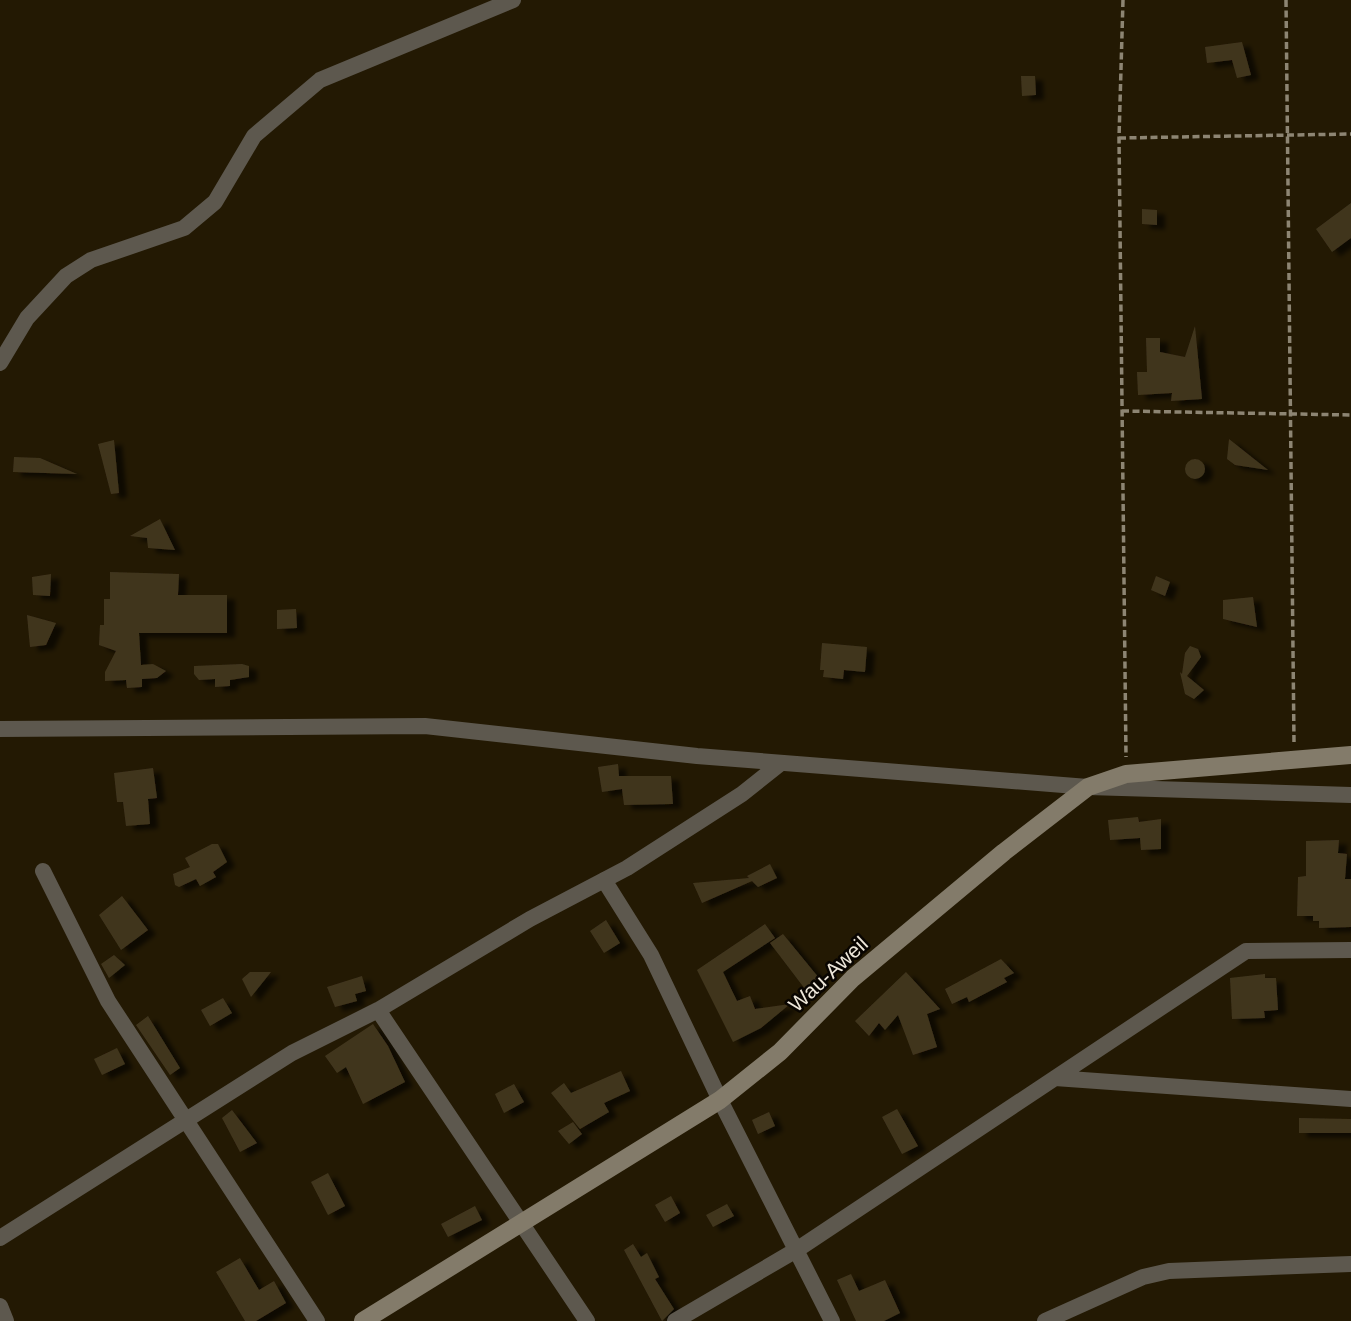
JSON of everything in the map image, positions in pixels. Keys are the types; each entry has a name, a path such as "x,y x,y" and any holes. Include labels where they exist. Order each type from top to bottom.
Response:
{"street":[{"path":"0,363 27,318 66,276 91,260 184,228 215,202 254,136 320,80 513,0"},
{"path":"0,729 425,726 781,763 1088,788 1351,795"},
{"name":"Wau-Aweil","path":"363,1321 720,1100 780,1052 853,978 1004,852 1088,788 1126,774 1351,755"},
{"path":"0,1238 184,1118 292,1053 378,1010 530,919 604,880 741,794 781,763"},
{"path":"43,871 108,1001 317,1321"},
{"path":"604,880 651,955 720,1100 798,1249 832,1321"},
{"path":"675,1321 798,1249 1246,951 1351,950"},
{"path":"378,1010 587,1321"},
{"path":"1055,1078 1351,1099"},
{"path":"1045,1321 1143,1277 1170,1271 1351,1264"},
{"path":"0,1307 6,1321"}],"path":[{"path":"1123,0 1119,138 1126,774"},
{"path":"1286,0 1286,133 1293,412 1294,759"},
{"path":"1119,138 1286,133 1351,134"},
{"path":"1122,411 1351,415"}],"building":[{"path":"1242,42 1251,75 1237,78 1232,60 1207,63 1205,47"},
{"path":"1021,76 1035,76 1036,95 1022,96"},
{"path":"1351,203 1351,238 1332,252 1316,229"},
{"path":"1142,209 1157,210 1157,225 1142,224"},
{"path":"1195,326 1202,399 1171,401 1172,393 1138,395 1137,372 1147,372 1146,338 1160,338 1160,352 1185,357"},
{"path":"1229,439 1268,470 1235,465 1227,459"},
{"path":"114,440 119,493 111,494 98,444"},
{"path":"14,457 40,458 77,474 13,472"},
{"path":"1195,459 1202,462 1205,469 1202,476 1195,479 1188,476 1185,469 1188,462"},
{"path":"160,519 175,550 148,548 147,538 130,536"},
{"path":"110,572 179,574 178,595 227,595 227,633 139,633 141,665 153,664 166,671 157,678 142,679 142,687 127,688 126,680 105,681 105,672 116,651 99,645 100,625 104,625 104,599 110,599"},
{"path":"51,574 50,596 33,595 32,577"},
{"path":"1156,576 1170,582 1165,596 1151,590"},
{"path":"1253,597 1257,627 1223,619 1223,600"},
{"path":"296,609 297,628 277,629 277,610"},
{"path":"27,615 56,623 46,645 30,647"},
{"path":"822,643 867,647 865,672 844,670 843,679 823,677 824,670 820,670"},
{"path":"1190,646 1198,649 1201,657 1187,676 1204,690 1194,699 1185,694 1180,672 1182,674 1185,653"},
{"path":"194,666 249,666 249,677 230,680 230,686 215,687 215,679 199,680 194,674"},
{"path":"618,764 619,776 671,776 673,804 624,805 622,789 602,792 598,767"},
{"path":"153,768 157,798 148,799 150,824 126,826 123,802 117,802 114,773"},
{"path":"1138,817 1139,822 1161,819 1161,849 1141,850 1140,838 1110,840 1108,820"},
{"path":"1339,840 1338,853 1347,854 1345,879 1351,879 1351,927 1319,928 1319,921 1313,921 1313,916 1297,916 1298,877 1306,876 1306,841"},
{"path":"212,844 218,844 227,862 213,872 216,877 200,886 196,879 179,887 175,885 173,874 190,867 185,858"},
{"path":"770,864 777,878 758,887 752,881 702,903 693,883 749,878 747,876"},
{"path":"122,896 148,930 121,950 99,915"},
{"path":"606,920 620,943 604,953 590,931"},
{"path":"765,924 775,938 723,972 737,1001 750,996 755,1009 790,1004 761,1028 733,1042 697,970"},
{"path":"783,934 819,978 805,989 770,943"},
{"path":"114,955 125,965 109,978 101,964"},
{"path":"1001,959 1014,973 1004,978 1007,982 969,1002 967,997 952,1004 945,989"},
{"path":"250,972 271,972 251,997 242,979"},
{"path":"906,972 940,1009 927,1014 937,1047 913,1055 898,1015 885,1030 879,1023 869,1036 855,1021"},
{"path":"1265,974 1265,978 1276,978 1278,1010 1264,1011 1265,1018 1232,1019 1230,978"},
{"path":"362,976 366,991 355,994 357,1001 335,1007 327,987"},
{"path":"223,998 232,1013 210,1026 201,1010"},
{"path":"148,1016 180,1068 170,1075 136,1025"},
{"path":"373,1024 388,1046 405,1082 363,1104 346,1067 337,1073 325,1056"},
{"path":"117,1048 125,1064 102,1075 94,1059"},
{"path":"621,1071 630,1091 604,1103 609,1112 580,1129 551,1093 564,1083 571,1093"},
{"path":"514,1084 524,1102 504,1113 495,1094"},
{"path":"897,1109 918,1146 902,1154 882,1117"},
{"path":"232,1110 257,1143 240,1152 222,1118"},
{"path":"769,1112 775,1126 758,1134 752,1120"},
{"path":"1299,1118 1351,1119 1351,1133 1299,1133"},
{"path":"573,1122 582,1134 569,1144 558,1131"},
{"path":"328,1173 345,1206 328,1215 311,1182"},
{"path":"671,1196 680,1213 665,1222 655,1205"},
{"path":"727,1204 734,1216 713,1227 706,1215"},
{"path":"475,1206 482,1220 448,1237 441,1224"},
{"path":"633,1244 641,1257 647,1253 659,1277 655,1279 674,1309 662,1321 624,1250"},
{"path":"240,1258 259,1290 274,1281 286,1303 256,1321 245,1321 216,1272"},
{"path":"851,1274 859,1291 885,1280 900,1313 884,1321 856,1321 837,1280"}]}
